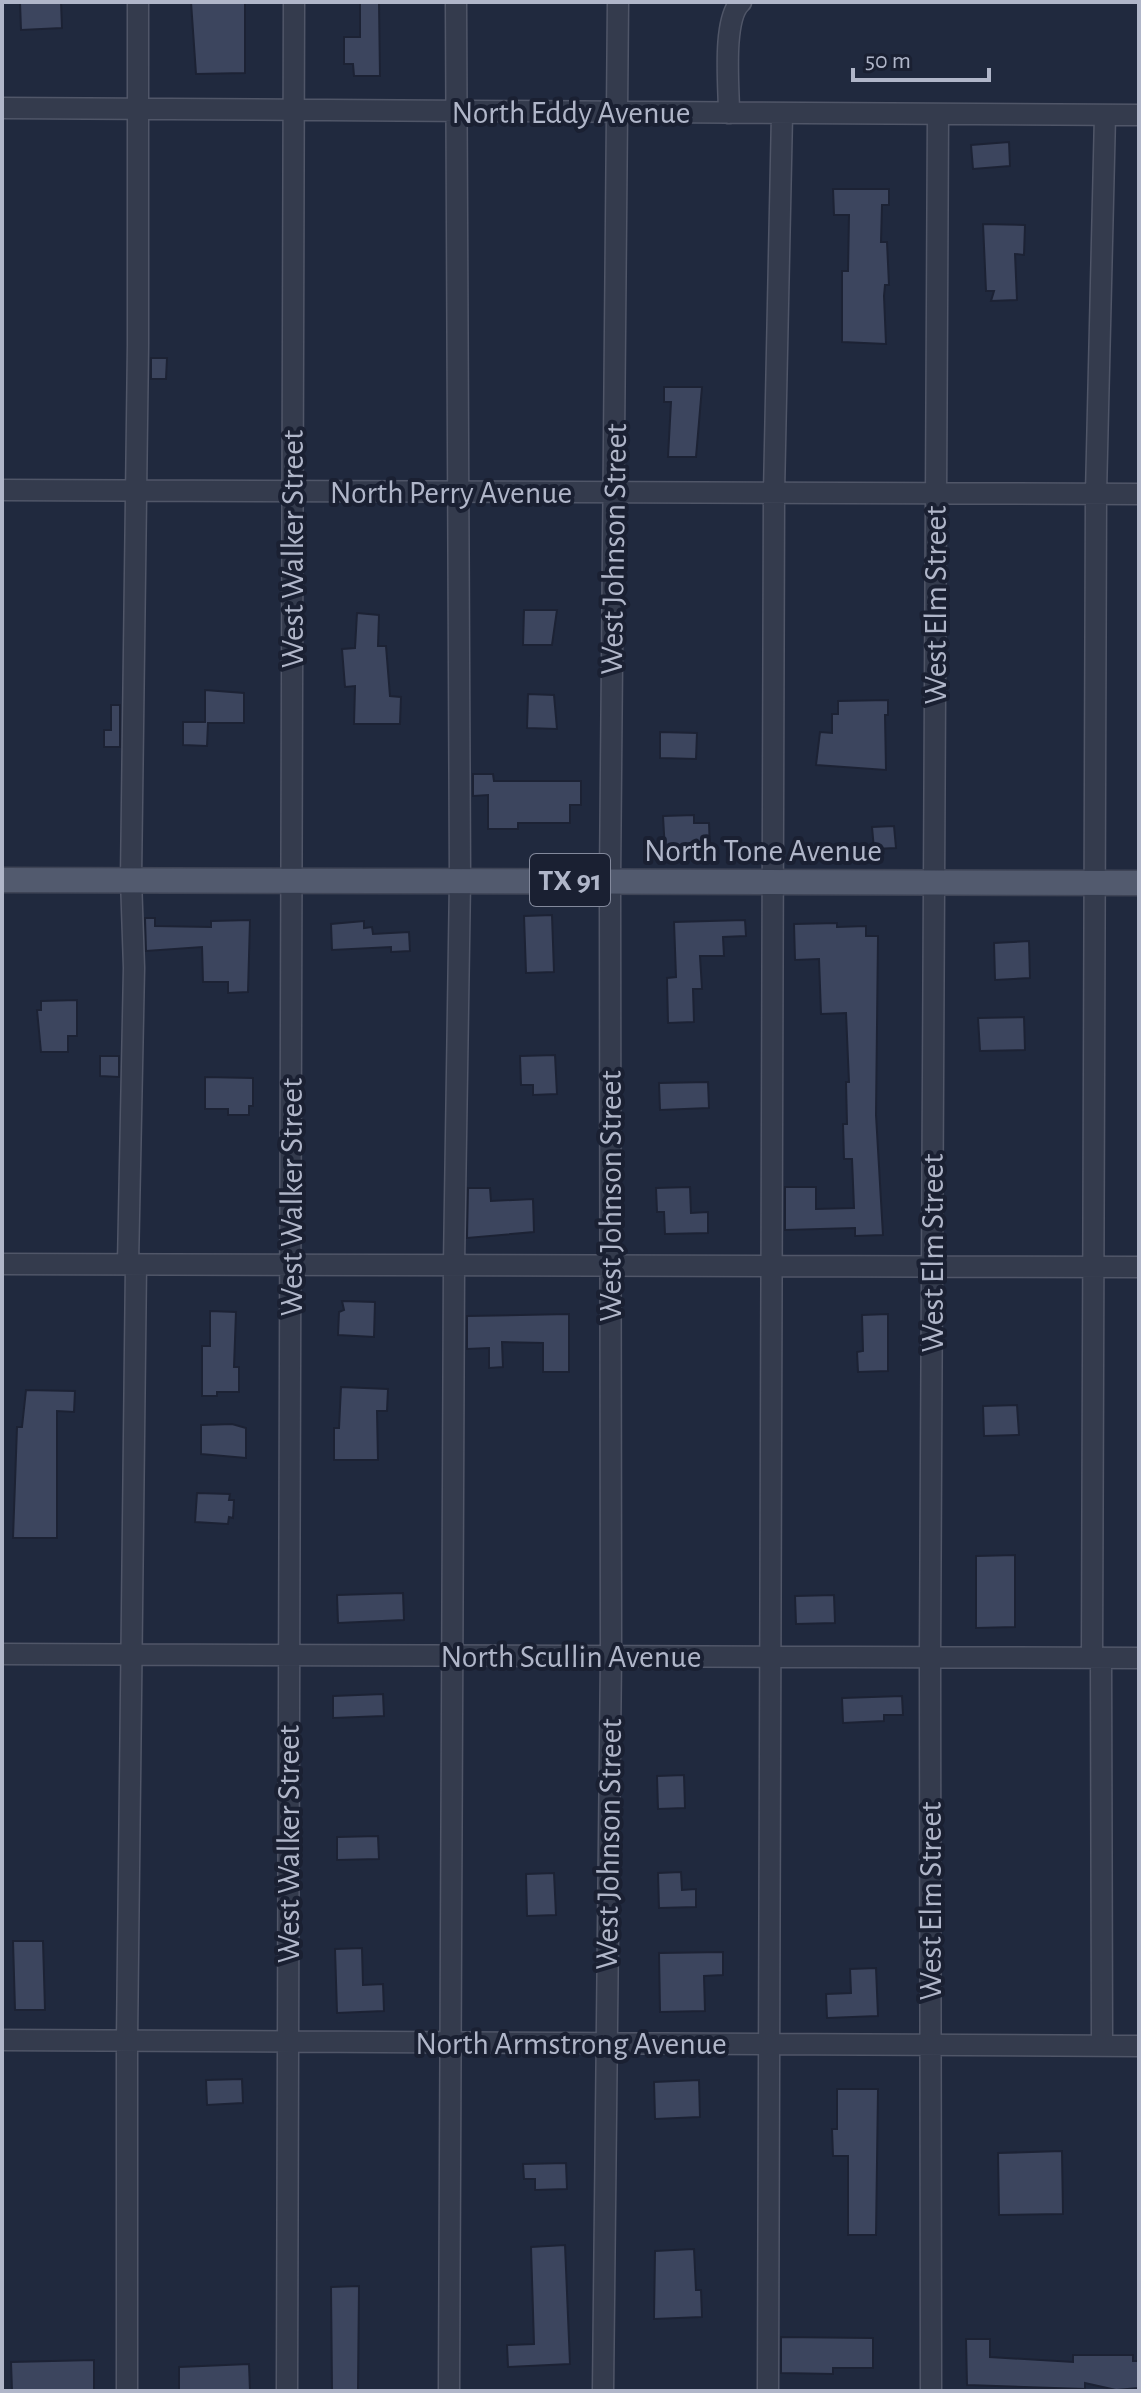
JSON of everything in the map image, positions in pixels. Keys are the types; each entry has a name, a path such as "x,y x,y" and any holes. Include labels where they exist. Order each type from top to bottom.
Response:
{"main road":[{"name":"North Tone Avenue","path":"2,880 1139,883"}],"street":[{"path":"127,2391 134,968 131,879 138,2"},
{"name":"West Walker Street","path":"287,2391 294,2"},
{"path":"449,2391 454,1265 460,880 456,2"},
{"name":"West Johnson Street","path":"603,2391 611,1656 610,881 618,2"},
{"path":"729,113 729,30 735,7 741,2"},
{"name":"North Eddy Avenue","path":"2,108 1139,115"},
{"path":"768,2391 773,1657 770,1266 774,493 782,114"},
{"name":"West Elm Street","path":"931,2391 930,1657 938,114"},
{"path":"1102,2046 1094,1267 1096,494 1105,115"},
{"name":"North Perry Avenue","path":"2,490 1139,494"},
{"path":"2,1264 1139,1267"},
{"name":"North Scullin Avenue","path":"2,1654 1139,1658"},
{"name":"North Armstrong Avenue","path":"2,2040 1139,2046"}],"building":[{"path":"20,2 61,2 62,28 21,30"},
{"path":"191,2 245,2 245,73 196,74"},
{"path":"360,2 379,2 380,76 354,76 353,64 344,64 344,37 360,37"},
{"path":"1009,142 1010,166 973,169 971,145"},
{"path":"833,189 889,189 889,205 882,205 881,242 887,242 889,285 885,285 884,296 886,344 842,342 842,271 848,271 849,215 834,215"},
{"path":"983,224 1025,225 1024,255 1015,254 1017,300 991,301 994,291 986,291"},
{"path":"151,358 167,358 166,379 151,379"},
{"path":"664,387 702,387 696,457 668,457 671,402 664,402"},
{"path":"524,610 557,610 552,645 523,645"},
{"path":"357,613 379,615 378,646 386,646 390,696 401,697 400,724 354,724 355,686 345,687 342,649 355,648"},
{"path":"205,690 244,693 244,723 208,723 207,746 183,745 183,722 205,722"},
{"path":"528,694 554,695 557,729 527,728"},
{"path":"888,700 888,715 885,715 886,770 816,765 820,732 832,733 832,714 838,714 838,701"},
{"path":"111,705 120,705 120,747 104,747 104,730 111,730"},
{"path":"660,732 697,733 696,759 660,758"},
{"path":"473,774 493,774 494,781 581,781 581,805 570,805 570,823 518,823 518,829 488,829 488,795 473,796"},
{"path":"694,815 694,823 709,823 710,850 665,851 663,816"},
{"path":"894,826 896,848 874,849 872,827"},
{"path":"552,915 554,972 526,973 524,916"},
{"path":"145,918 155,918 155,926 211,927 211,921 250,920 248,992 228,993 228,982 203,982 202,947 146,951"},
{"path":"745,920 746,936 723,937 724,956 700,956 702,989 693,989 694,1022 668,1023 667,978 676,977 674,922"},
{"path":"364,921 364,928 372,927 373,934 409,932 410,951 391,952 391,947 332,950 331,924"},
{"path":"837,923 837,927 866,926 866,936 878,936 876,1115 883,1235 855,1236 855,1228 785,1230 785,1187 816,1187 816,1209 854,1208 852,1159 844,1159 843,1124 847,1124 846,1082 849,1082 846,1013 821,1014 819,959 795,960 794,924"},
{"path":"1029,941 1030,978 995,980 994,943"},
{"path":"77,1000 77,1036 68,1036 68,1052 41,1052 37,1010 41,1010 41,1001"},
{"path":"1024,1017 1025,1050 980,1051 978,1018"},
{"path":"555,1055 557,1094 533,1095 533,1085 521,1085 520,1056"},
{"path":"100,1056 119,1056 119,1077 100,1076"},
{"path":"205,1077 253,1078 253,1106 249,1106 249,1115 228,1115 228,1109 205,1109"},
{"path":"708,1082 709,1108 660,1110 659,1083"},
{"path":"690,1187 691,1213 708,1212 708,1233 665,1234 664,1212 657,1212 656,1188"},
{"path":"468,1188 490,1188 491,1201 533,1199 534,1232 467,1238"},
{"path":"342,1301 375,1302 374,1337 338,1335 339,1312 344,1310"},
{"path":"210,1311 236,1312 234,1367 239,1367 239,1392 202,1396 202,1346 210,1346"},
{"path":"569,1314 569,1372 543,1372 543,1343 502,1342 503,1367 489,1368 489,1348 467,1349 467,1316"},
{"path":"888,1314 888,1371 858,1372 857,1352 863,1351 862,1315"},
{"path":"341,1387 388,1389 387,1411 377,1411 378,1460 334,1460 334,1428 339,1428"},
{"path":"26,1390 75,1391 74,1412 57,1411 57,1538 13,1538 17,1427 22,1427"},
{"path":"1017,1405 1019,1435 984,1436 983,1406"},
{"path":"232,1424 246,1428 246,1458 201,1454 201,1425"},
{"path":"197,1493 230,1494 229,1500 234,1500 233,1518 229,1517 228,1524 195,1522"},
{"path":"1015,1555 1015,1627 976,1628 976,1556"},
{"path":"403,1593 404,1620 338,1623 337,1595"},
{"path":"834,1595 835,1623 796,1624 795,1596"},
{"path":"383,1694 384,1716 333,1718 333,1696"},
{"path":"902,1696 903,1715 884,1715 884,1721 843,1723 842,1698"},
{"path":"684,1775 685,1808 658,1809 657,1776"},
{"path":"378,1836 379,1859 337,1860 337,1837"},
{"path":"681,1872 682,1890 696,1889 696,1907 659,1908 658,1873"},
{"path":"554,1873 556,1915 527,1916 526,1874"},
{"path":"13,1941 43,1941 45,2010 15,2010"},
{"path":"362,1948 363,1985 383,1984 384,2011 337,2013 335,1949"},
{"path":"723,1952 723,1975 704,1976 705,2011 660,2012 659,1953"},
{"path":"876,1968 878,2016 827,2018 826,1994 851,1993 850,1969"},
{"path":"242,2079 243,2103 207,2105 206,2080"},
{"path":"699,2080 700,2117 655,2119 654,2082"},
{"path":"837,2089 878,2089 876,2235 848,2235 848,2156 833,2156 832,2129 837,2129"},
{"path":"1062,2151 1063,2214 999,2215 998,2153"},
{"path":"566,2163 567,2189 535,2190 535,2179 524,2179 523,2164"},
{"path":"565,2245 570,2364 508,2367 507,2345 534,2344 531,2247"},
{"path":"694,2249 696,2290 701,2290 702,2317 654,2319 655,2251"},
{"path":"359,2286 358,2391 332,2391 331,2287"},
{"path":"781,2337 873,2338 873,2368 833,2368 833,2374 781,2373"},
{"path":"966,2339 990,2339 990,2357 1073,2362 1073,2355 1133,2355 1133,2361 1139,2361 1139,2388 1116,2390 1085,2383 1085,2389 967,2385"},
{"path":"94,2360 94,2391 12,2391 11,2362"},
{"path":"249,2364 250,2391 179,2391 179,2367"}]}
